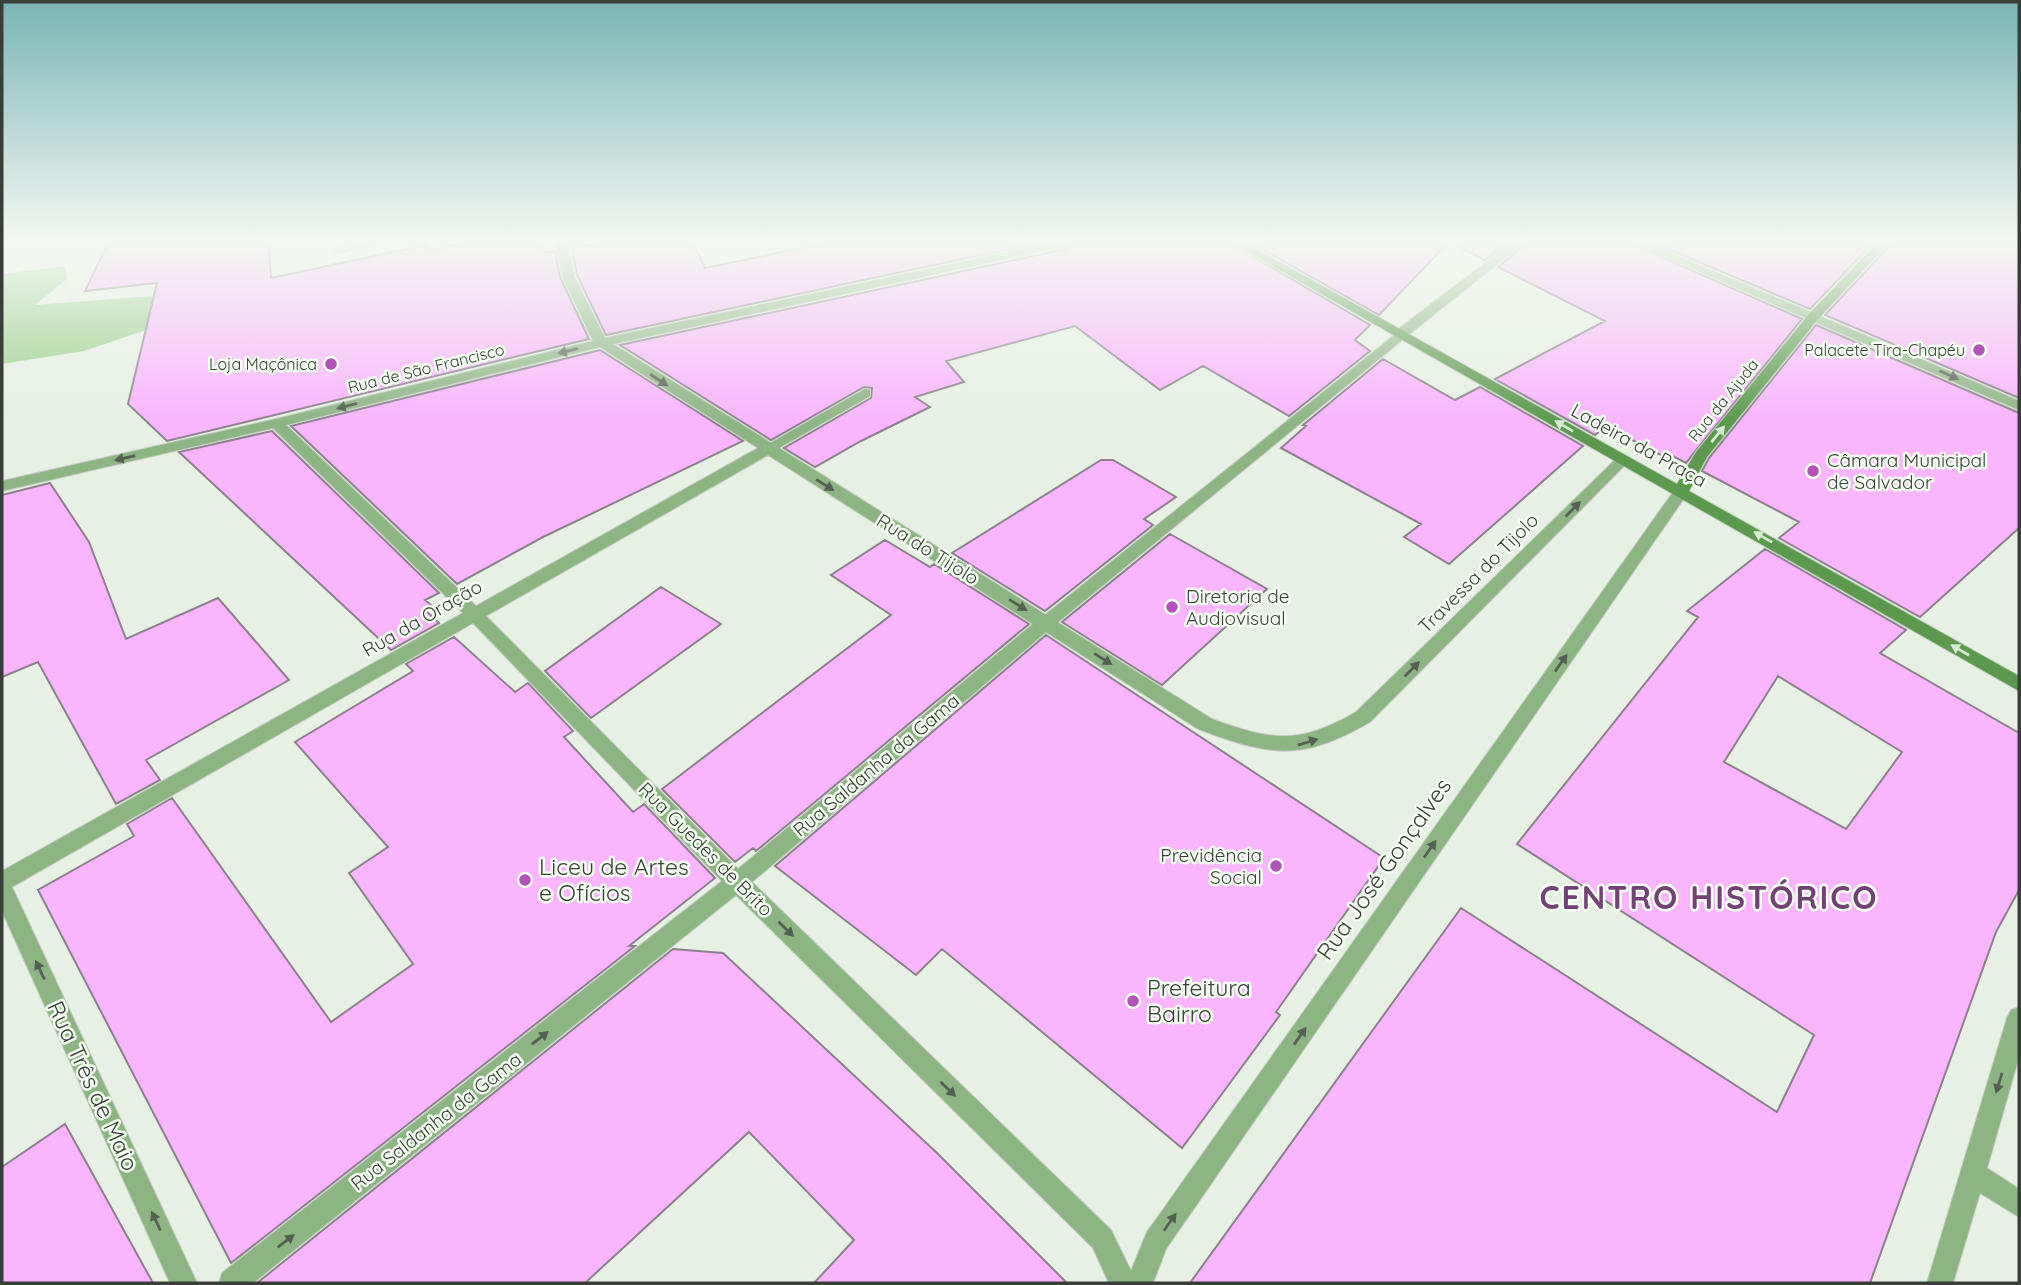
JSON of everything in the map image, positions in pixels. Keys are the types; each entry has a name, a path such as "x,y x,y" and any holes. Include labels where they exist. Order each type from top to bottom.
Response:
{"main road":[{"name":"Ladeira da Praça","path":"1347,303 2019,684"},
{"name":"Rua da Ajuda","path":"1681,491 1700,455 1826,303"}],"street":[{"name":"Rua do Tijolo","path":"580,303 596,337 602,343 1205,724 1249,741 1295,746 1338,733 1363,717"},
{"name":"Rua de São Francisco","path":"2,486 276,423 602,343 787,303"},
{"name":"Rua Saldanha da Gama","path":"232,1283 737,882 1046,623 1441,303"},
{"path":"1783,303 2019,406"},
{"name":"Rua da Oração","path":"2,882 865,393"},
{"name":"Rua Guedes de Brito","path":"276,423 473,613 737,882 1102,1239 1123,1283"},
{"name":"Travessa do Tijolo","path":"1363,717 1623,460"},
{"name":"Rua José Gonçalves","path":"1140,1283 1156,1241 1681,491"},
{"name":"Rua Três de Maio","path":"2,888 184,1283"},
{"path":"1940,1283 2019,1018"},
{"path":"1971,1172 2019,1203"}],"green space":[{"path":"2,303 190,303 208,309 84,351 2,364"}],"building":[{"path":"152,303 572,303 589,339 167,441 128,404"},
{"path":"591,303 756,303 606,335"},
{"path":"815,303 1332,303 1370,325 1355,340 1370,351 1289,416 1203,366 1160,390 1075,326 946,361 964,382 915,397 930,407 815,467 784,448 871,398 872,388 864,387 771,440 620,345"},
{"path":"1358,303 1391,303 1379,315"},
{"path":"1569,303 1766,303 1802,319 1686,463 1671,455 1668,459 1606,426 1595,435 1495,379 1605,321"},
{"path":"1796,303 1816,303 1810,309"},
{"name":"Palacete Tira-Chapéu","path":"1836,303 2019,303 2019,398 1825,315"},
{"name":"Câmara Municipal de Salvador","path":"1816,325 2019,413 2019,528 1920,617 1779,538 1799,522 1702,471 1709,458"},
{"path":"600,350 743,441 543,537 457,584 291,426"},
{"path":"1383,359 1455,400 1480,387 1583,446 1449,564 1404,537 1421,524 1281,448 1306,426 1303,425"},
{"path":"272,431 439,593 425,600 431,605 424,609 439,623 391,650 179,452"},
{"path":"1101,460 1113,460 1176,497 1144,519 1153,525 1045,611 952,553"},
{"path":"50,483 89,542 126,639 218,598 289,680 146,760 160,780 116,804 38,662 2,677 2,495"},
{"name":"Diretoria de Audiovisual","path":"1170,534 1267,589 1162,685 1062,622"},
{"path":"885,540 930,567 934,564 1029,624 756,851 753,848 735,862 662,789 891,615 831,575"},
{"path":"1765,549 1906,630 1880,653 2019,733 2019,890 1996,932 1870,1283 1190,1283 1461,908 1777,1112 1814,1035 1517,844 1698,617 1687,611","holes":["1778,676 1902,752 1846,829 1724,762"]},
{"path":"661,587 721,624 591,718 545,671"},
{"path":"1046,635 1384,858 1276,1012 1280,1015 1182,1148 942,949 916,975 775,866"},
{"path":"454,637 515,692 528,683 573,731 564,737 633,812 644,804 715,878 629,946 635,946 231,1263 38,890 134,836 127,824 172,798 331,1022 413,964 349,873 388,847 295,742 413,671 406,664"},
{"path":"673,949 723,953 937,1153 1067,1283 814,1283 854,1240 749,1132 585,1283 257,1283"},
{"path":"65,1124 153,1283 2,1283 2,1167"}],"place":[{"name":"Palacete Tira-Chapéu","path":"1979,350"},
{"name":"Loja Maçônica","path":"331,364"},
{"name":"Câmara Municipal de Salvador","path":"1813,471"},
{"name":"Diretoria de Audiovisual","path":"1172,607"},
{"name":"Previdência Social","path":"1276,866"},
{"name":"Liceu de Artes e Ofícios","path":"525,880"},
{"name":"Prefeitura Bairro","path":"1133,1001"}],"district":[{"name":"CENTRO HISTÓRICO","path":"1709,898"}]}
